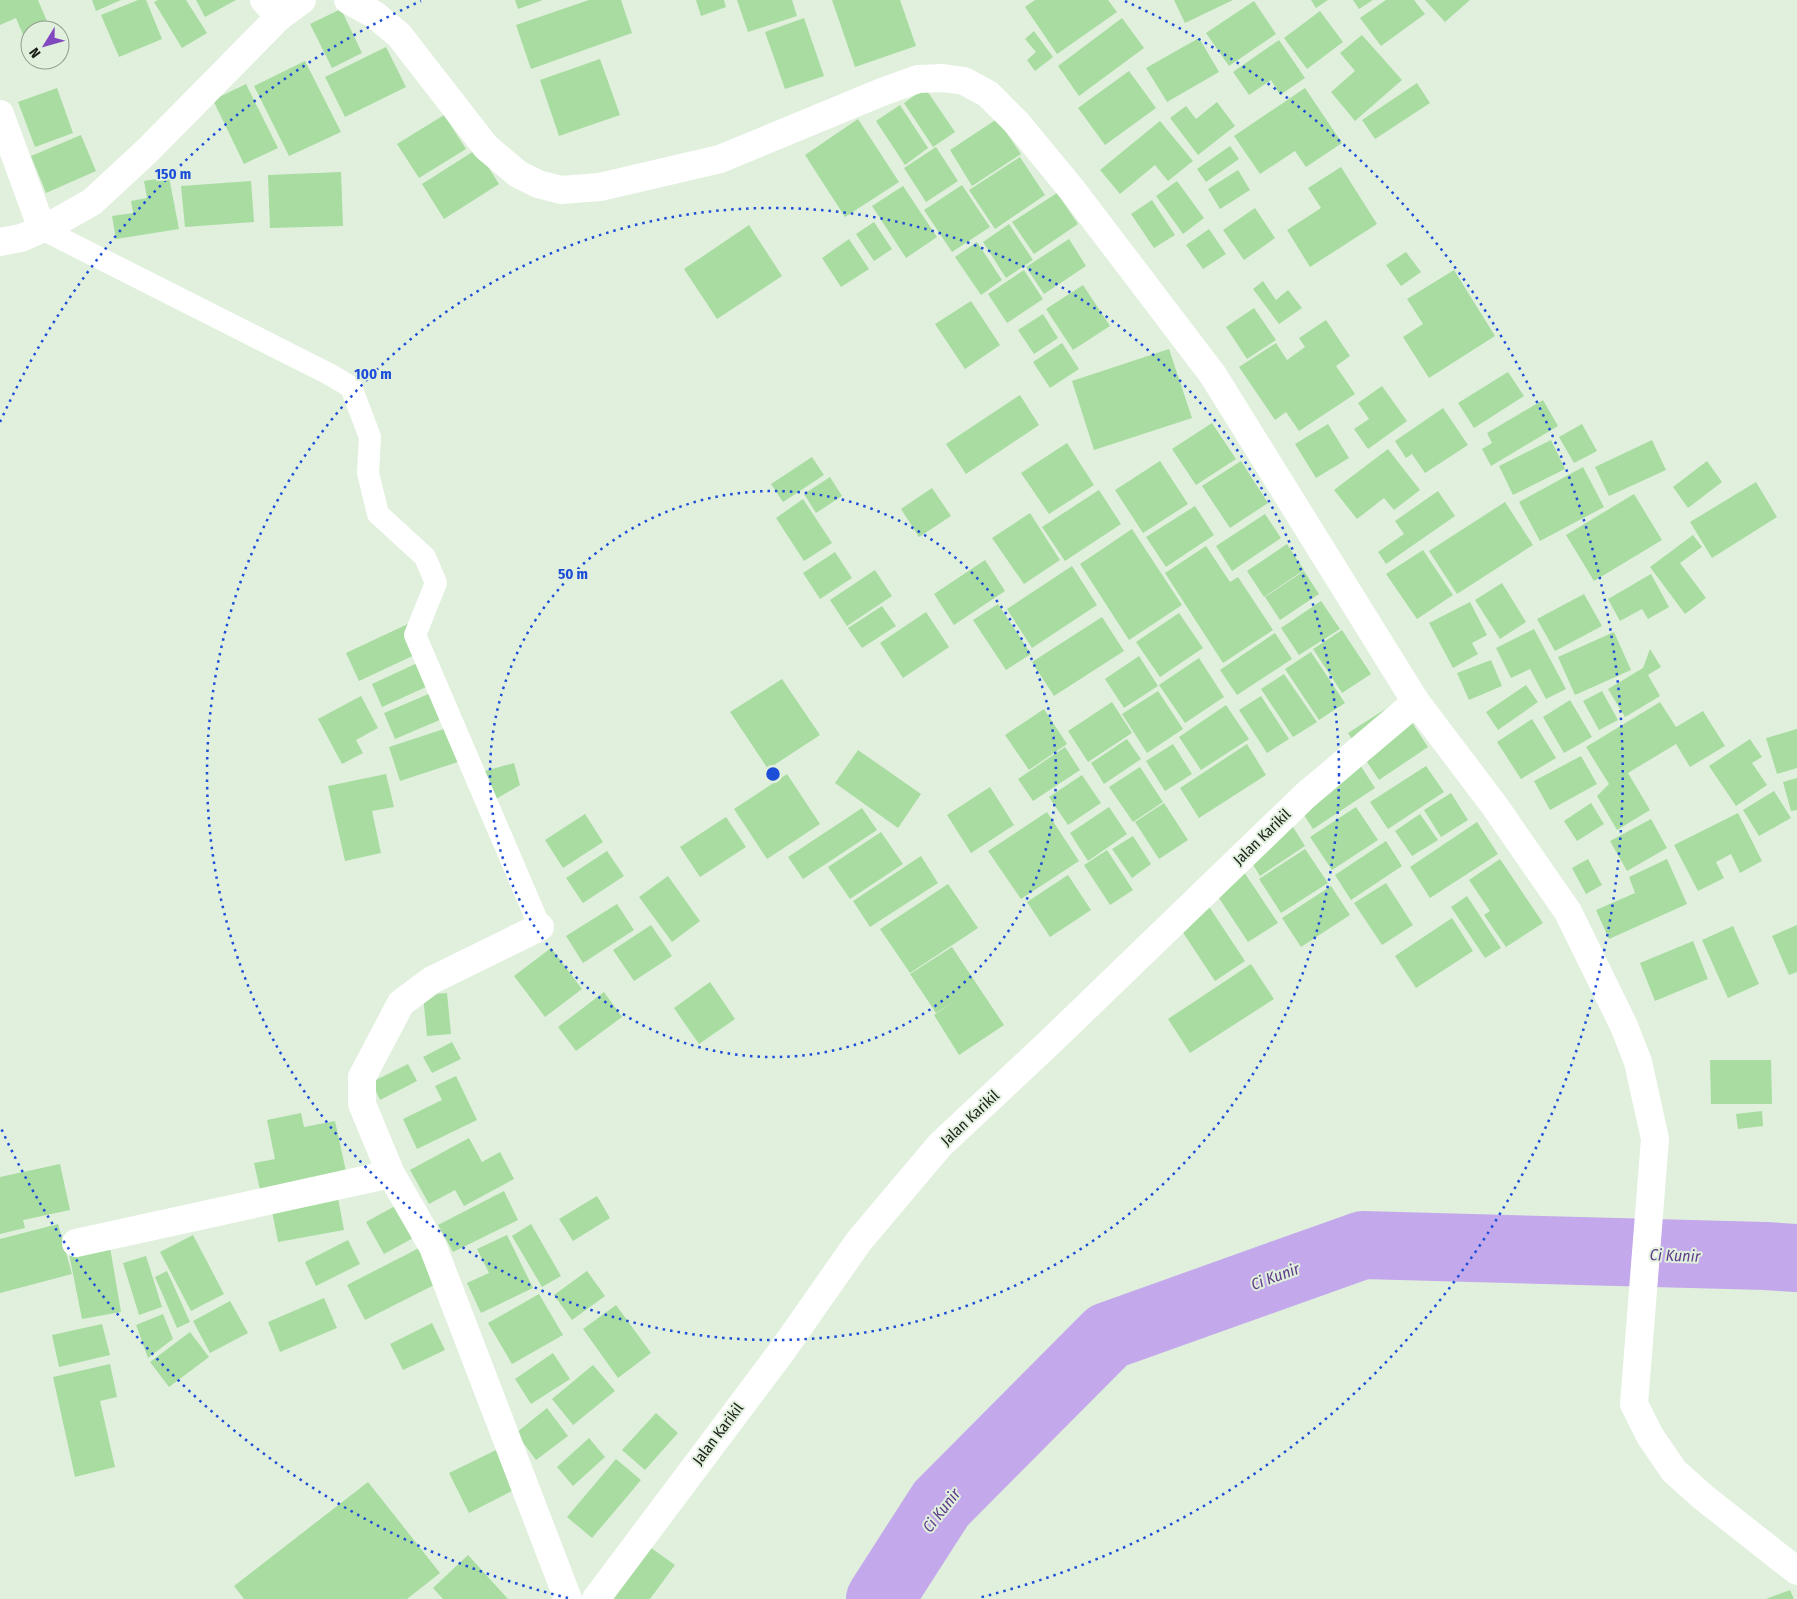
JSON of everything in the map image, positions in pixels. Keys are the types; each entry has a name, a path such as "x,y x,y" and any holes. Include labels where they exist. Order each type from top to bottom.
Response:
{"street":[{"path":"0,242 22,238 92,202 148,150 272,8 302,0"},
{"path":"348,0 375,15 400,35 486,147 518,174 538,184 561,190 600,187 720,159 918,79 943,78 964,81 988,94 1017,123 1073,191 1213,375 1416,702 1494,805 1568,912 1624,1026 1635,1053 1655,1139 1634,1404 1650,1436 1674,1471 1703,1497 1797,1571"},
{"path":"0,114 42,229"},
{"name":"Jalan Karikil","path":"596,1599 782,1350 859,1241 940,1145 1050,1042 1306,795 1416,702"},
{"path":"540,927 432,980 402,1003 362,1077 362,1104 391,1174 434,1247 568,1599"},
{"path":"76,1243 391,1174"}],"lane":[{"path":"42,229 329,374 351,387 370,437 368,473 378,514 425,557 436,583 415,635 540,927"}],"building":[{"path":"0,0 38,0 46,20 20,20 20,28 16,18 0,25"},
{"path":"92,0 121,0 96,11"},
{"path":"138,0 146,0 162,39 119,57 101,15"},
{"path":"158,0 186,0 207,33 182,48 154,2"},
{"path":"196,0 236,0 205,17"},
{"path":"515,0 543,0 518,9"},
{"path":"589,0 621,0 632,33 531,69 516,25"},
{"path":"696,0 724,0 726,7 701,16"},
{"path":"737,0 792,0 797,16 748,32"},
{"path":"832,0 900,0 916,46 855,67"},
{"path":"1035,0 1108,0 1117,12 1057,54 1025,7"},
{"path":"1174,0 1233,0 1185,23"},
{"path":"1311,0 1328,0 1316,8"},
{"path":"1353,0 1373,0 1359,9"},
{"path":"1386,0 1414,0 1425,14 1381,46 1360,18"},
{"path":"1425,0 1470,0 1445,22"},
{"path":"1254,1 1276,34 1229,66 1206,33"},
{"path":"341,9 362,53 332,68 310,24"},
{"path":"1320,11 1343,42 1307,69 1284,38"},
{"path":"804,18 824,76 785,89 765,32"},
{"path":"1122,18 1144,48 1079,96 1058,66"},
{"path":"1034,31 1053,57 1035,71 1027,60 1036,52 1025,39"},
{"path":"1362,35 1402,80 1355,121 1331,92 1355,71 1340,53"},
{"path":"1199,38 1219,72 1167,102 1146,68"},
{"path":"1279,40 1305,78 1280,95 1271,80 1249,95 1233,72"},
{"path":"386,47 406,87 345,117 325,77"},
{"path":"600,59 620,115 559,136 540,80"},
{"path":"305,61 341,132 289,156 254,86"},
{"path":"1129,71 1156,108 1105,145 1078,108"},
{"path":"1417,83 1430,103 1375,139 1362,120"},
{"path":"246,84 278,148 244,164 213,100"},
{"path":"57,88 73,133 35,147 18,102"},
{"path":"925,88 955,132 933,147 904,103"},
{"path":"1305,88 1342,143 1306,167 1295,151 1260,174 1234,136"},
{"path":"1217,102 1235,126 1198,155 1170,118 1186,106 1196,119"},
{"path":"900,105 928,148 905,165 876,121"},
{"path":"444,115 466,149 419,178 397,144"},
{"path":"858,119 899,182 845,217 805,155"},
{"path":"997,119 1021,154 972,186 950,150"},
{"path":"1160,121 1193,161 1168,181 1155,165 1120,194 1100,170"},
{"path":"81,135 96,171 46,193 31,156"},
{"path":"1230,146 1239,159 1206,182 1197,169"},
{"path":"936,147 958,181 926,202 904,168"},
{"path":"477,149 499,184 444,219 422,184"},
{"path":"1020,157 1045,195 995,229 969,190"},
{"path":"1341,167 1377,224 1310,267 1287,230 1321,208 1308,188"},
{"path":"1238,170 1250,190 1220,209 1208,189"},
{"path":"341,172 343,226 270,228 268,175"},
{"path":"169,177 179,229 116,239 112,216 133,213 131,201 147,198 144,181"},
{"path":"251,181 254,222 185,227 181,186"},
{"path":"1177,181 1204,218 1183,234 1156,196"},
{"path":"962,185 990,227 952,252 924,210"},
{"path":"903,186 937,237 906,258 872,206"},
{"path":"1057,193 1078,224 1034,254 1012,222"},
{"path":"1152,200 1175,235 1154,248 1131,214"},
{"path":"1255,208 1275,238 1244,260 1223,230"},
{"path":"874,222 892,249 874,261 856,234"},
{"path":"1009,224 1033,260 1006,278 983,242"},
{"path":"749,225 782,276 717,319 684,269"},
{"path":"1209,229 1226,254 1203,269 1186,245"},
{"path":"849,239 869,269 841,287 822,258"},
{"path":"1069,239 1086,266 1044,294 1026,267"},
{"path":"977,242 1002,280 981,295 955,257"},
{"path":"1406,252 1421,272 1401,286 1386,265"},
{"path":"1024,270 1043,299 1007,323 988,294"},
{"path":"1454,270 1495,336 1429,378 1403,337 1423,324 1407,299"},
{"path":"1263,281 1276,300 1288,290 1302,308 1279,324 1253,289"},
{"path":"1083,285 1110,326 1073,350 1046,309"},
{"path":"971,301 1000,345 965,369 935,324"},
{"path":"1254,308 1276,340 1247,359 1226,327"},
{"path":"1043,314 1058,338 1034,354 1018,330"},
{"path":"1326,320 1350,356 1336,366 1355,394 1299,431 1286,412 1275,420 1239,367 1276,343 1287,360 1305,347 1299,338"},
{"path":"1062,343 1079,369 1050,388 1033,362"},
{"path":"1169,349 1192,418 1094,450 1072,381"},
{"path":"1508,372 1524,396 1474,428 1458,403"},
{"path":"1382,386 1407,421 1368,449 1354,429 1369,419 1358,403"},
{"path":"1020,395 1039,425 966,474 946,444"},
{"path":"1543,400 1558,426 1491,466 1482,449 1492,443 1487,433"},
{"path":"1443,408 1468,445 1425,473 1412,454 1406,458 1395,441"},
{"path":"1212,423 1236,459 1196,485 1172,449"},
{"path":"1328,424 1349,458 1316,478 1295,444"},
{"path":"1582,424 1597,451 1574,463 1559,437"},
{"path":"1551,440 1565,469 1513,495 1499,466"},
{"path":"1652,440 1666,470 1609,496 1595,467"},
{"path":"1067,443 1094,485 1049,514 1021,473"},
{"path":"1388,449 1420,490 1394,510 1384,498 1357,519 1334,490"},
{"path":"812,457 824,475 783,502 771,484"},
{"path":"1160,461 1188,504 1143,533 1115,490"},
{"path":"1241,461 1268,503 1230,528 1202,486"},
{"path":"1707,461 1722,482 1688,508 1673,487"},
{"path":"1583,467 1604,507 1540,541 1519,502"},
{"path":"830,477 842,496 816,513 804,494"},
{"path":"1756,482 1777,517 1712,558 1690,522"},
{"path":"932,488 951,516 919,537 901,509"},
{"path":"1099,490 1121,524 1065,561 1042,527"},
{"path":"1438,491 1455,516 1386,564 1378,552 1404,534 1395,521"},
{"path":"1634,494 1662,540 1594,581 1566,535"},
{"path":"803,499 832,543 804,561 776,518"},
{"path":"1505,502 1533,545 1457,594 1429,551"},
{"path":"1195,506 1214,535 1166,567 1146,537"},
{"path":"1030,513 1060,560 1024,584 992,538"},
{"path":"1265,514 1281,538 1232,571 1216,546"},
{"path":"1132,529 1182,605 1129,640 1080,564"},
{"path":"1693,535 1702,547 1680,563 1706,598 1685,614 1650,567"},
{"path":"1287,544 1304,570 1264,597 1247,571"},
{"path":"1206,546 1230,582 1238,577 1273,630 1223,663 1165,573"},
{"path":"1423,550 1453,595 1417,619 1386,574"},
{"path":"835,552 852,578 820,599 803,573"},
{"path":"985,560 1005,591 954,625 934,594"},
{"path":"1072,566 1097,605 1032,648 1007,609"},
{"path":"875,570 892,596 847,626 830,600"},
{"path":"1304,571 1319,594 1280,620 1265,597"},
{"path":"1651,574 1669,607 1648,619 1642,609 1620,621 1608,599"},
{"path":"1502,583 1526,622 1500,639 1475,600"},
{"path":"1584,594 1602,626 1555,651 1537,619"},
{"path":"1321,601 1340,629 1299,655 1281,628"},
{"path":"1470,602 1487,635 1472,643 1478,654 1453,668 1429,623"},
{"path":"998,604 1031,654 1006,670 973,620"},
{"path":"882,606 896,626 862,648 848,628"},
{"path":"926,612 949,647 903,678 880,643"},
{"path":"1179,613 1203,648 1160,677 1136,642"},
{"path":"1102,617 1124,651 1054,696 1032,662"},
{"path":"410,623 423,651 359,681 346,653"},
{"path":"1534,629 1566,689 1546,699 1530,669 1511,678 1496,648"},
{"path":"1342,630 1371,674 1342,693 1313,649"},
{"path":"1614,632 1631,670 1575,695 1558,657"},
{"path":"1275,633 1292,659 1237,695 1220,670"},
{"path":"1650,649 1661,667 1648,675 1660,696 1625,717 1608,689 1643,668"},
{"path":"1311,652 1345,703 1319,720 1285,669"},
{"path":"1139,656 1158,686 1124,708 1105,679"},
{"path":"1199,658 1224,697 1185,723 1159,685"},
{"path":"426,659 437,682 382,707 372,684"},
{"path":"1491,660 1502,686 1469,700 1457,673"},
{"path":"1284,674 1317,722 1293,737 1261,689"},
{"path":"782,679 820,735 768,769 730,712"},
{"path":"1526,685 1538,702 1498,730 1486,712"},
{"path":"438,690 449,716 395,739 384,713"},
{"path":"1158,691 1183,729 1147,753 1122,714"},
{"path":"1602,691 1618,720 1599,730 1583,701"},
{"path":"361,696 378,728 356,740 363,753 342,764 318,719"},
{"path":"1261,696 1289,739 1267,753 1239,710"},
{"path":"1570,700 1592,737 1564,753 1543,717"},
{"path":"1398,701 1428,747 1379,780 1348,733"},
{"path":"1112,702 1132,733 1088,762 1068,731"},
{"path":"1660,702 1676,727 1703,711 1725,746 1690,767 1676,744 1628,773 1650,810 1617,830 1597,796 1609,784 1586,747"},
{"path":"1226,705 1249,739 1201,770 1179,737"},
{"path":"1044,709 1067,744 1029,770 1005,735"},
{"path":"1532,719 1556,758 1521,779 1497,742"},
{"path":"456,725 467,759 400,781 389,747"},
{"path":"1797,729 1797,768 1777,774 1766,738"},
{"path":"1127,739 1141,759 1104,784 1091,763"},
{"path":"1750,739 1762,757 1752,763 1767,785 1736,806 1709,766"},
{"path":"1173,744 1192,774 1165,791 1146,761"},
{"path":"1247,744 1266,775 1199,818 1180,788"},
{"path":"1065,747 1080,770 1033,801 1018,779"},
{"path":"858,750 921,794 898,828 835,783"},
{"path":"1581,756 1597,784 1550,810 1534,781"},
{"path":"1355,757 1375,788 1313,829 1293,798"},
{"path":"514,763 520,785 489,803 481,772"},
{"path":"1426,766 1444,792 1388,829 1370,802"},
{"path":"1140,767 1163,802 1133,822 1109,787"},
{"path":"386,774 394,807 372,811 381,853 345,861 328,786"},
{"path":"787,774 820,824 767,859 734,809"},
{"path":"1082,775 1101,803 1068,825 1049,797"},
{"path":"1797,778 1797,810 1791,811 1783,782"},
{"path":"990,787 1014,825 971,853 947,815"},
{"path":"1774,791 1791,818 1759,836 1743,810"},
{"path":"1451,793 1468,820 1441,837 1424,810"},
{"path":"1164,803 1188,840 1159,859 1135,822"},
{"path":"1591,803 1604,824 1577,841 1564,821"},
{"path":"1109,807 1127,834 1088,861 1070,833"},
{"path":"1356,807 1378,840 1332,870 1310,837"},
{"path":"862,808 877,830 803,879 788,857"},
{"path":"1047,812 1079,861 1021,899 988,851"},
{"path":"1738,813 1762,861 1740,873 1731,854 1716,862 1724,878 1698,891 1674,845"},
{"path":"585,814 603,842 563,868 545,840"},
{"path":"1420,814 1438,840 1412,856 1395,831"},
{"path":"726,817 746,847 700,877 680,847"},
{"path":"1288,819 1305,846 1260,876 1243,849"},
{"path":"1651,819 1667,848 1627,871 1610,841"},
{"path":"1477,822 1498,854 1430,898 1410,867"},
{"path":"881,832 903,864 850,899 828,867"},
{"path":"1133,836 1151,864 1132,878 1112,849"},
{"path":"1386,841 1402,866 1351,900 1335,875"},
{"path":"1305,849 1328,883 1281,913 1259,879"},
{"path":"1107,850 1133,890 1110,905 1084,865"},
{"path":"607,851 624,876 583,903 566,878"},
{"path":"921,856 938,883 870,927 853,901"},
{"path":"1500,859 1543,923 1506,947 1484,915 1490,911 1469,880"},
{"path":"1588,859 1602,885 1586,894 1572,868"},
{"path":"1667,859 1687,904 1609,939 1596,910 1635,893 1629,877"},
{"path":"1244,872 1278,923 1248,942 1215,892"},
{"path":"1068,875 1091,910 1050,937 1027,902"},
{"path":"668,876 700,921 672,942 639,897"},
{"path":"1386,883 1413,925 1382,945 1354,903"},
{"path":"948,884 978,928 910,973 880,929"},
{"path":"1331,886 1350,915 1301,947 1282,918"},
{"path":"1467,896 1501,948 1485,958 1451,907"},
{"path":"1206,902 1245,961 1215,981 1176,922"},
{"path":"617,904 634,930 583,963 566,936"},
{"path":"1452,918 1473,951 1416,988 1395,956"},
{"path":"651,925 672,956 634,981 613,950"},
{"path":"1797,925 1797,972 1789,975 1772,936"},
{"path":"1733,926 1759,984 1728,998 1702,940"},
{"path":"1693,941 1708,979 1655,1001 1640,963"},
{"path":"952,947 1004,1025 959,1055 934,1015 957,1000 936,1013 910,974"},
{"path":"551,948 582,989 545,1017 514,976"},
{"path":"1251,964 1274,999 1190,1053 1168,1019"},
{"path":"710,982 735,1019 699,1044 674,1008"},
{"path":"604,992 622,1017 576,1051 558,1027"},
{"path":"447,993 451,1034 427,1036 423,995"},
{"path":"452,1042 461,1059 432,1073 423,1057"},
{"path":"1710,1060 1771,1060 1772,1104 1711,1104"},
{"path":"408,1064 417,1081 380,1100 372,1082"},
{"path":"456,1076 477,1120 417,1149 403,1119 442,1100 435,1086"},
{"path":"1762,1111 1763,1126 1738,1129 1736,1114"},
{"path":"301,1113 304,1127 335,1121 347,1176 261,1194 254,1163 275,1159 267,1120"},
{"path":"469,1138 482,1162 500,1152 514,1179 464,1206 455,1190 429,1204 410,1170"},
{"path":"60,1164 70,1210 23,1220 25,1228 0,1234 0,1177"},
{"path":"504,1191 518,1220 453,1252 438,1225"},
{"path":"597,1196 610,1218 573,1241 559,1219"},
{"path":"338,1198 344,1230 278,1242 272,1211"},
{"path":"397,1205 415,1237 384,1254 366,1222"},
{"path":"58,1224 72,1274 0,1293 0,1239"},
{"path":"531,1224 561,1276 542,1287 512,1236"},
{"path":"193,1235 224,1294 191,1311 160,1252"},
{"path":"507,1235 533,1288 481,1313 467,1283 489,1273 477,1249"},
{"path":"348,1240 360,1264 316,1286 305,1262"},
{"path":"110,1247 121,1312 82,1319 69,1254"},
{"path":"419,1248 436,1284 365,1320 347,1285"},
{"path":"146,1256 162,1307 139,1315 123,1263"},
{"path":"167,1271 190,1322 177,1328 155,1277"},
{"path":"587,1271 605,1296 572,1320 554,1295"},
{"path":"539,1294 563,1335 512,1364 488,1323"},
{"path":"324,1298 337,1328 280,1352 268,1322"},
{"path":"230,1301 248,1333 210,1353 193,1321"},
{"path":"616,1305 651,1353 618,1378 583,1329"},
{"path":"163,1314 173,1339 148,1358 136,1325"},
{"path":"432,1323 445,1350 403,1370 390,1344"},
{"path":"102,1324 110,1355 59,1367 52,1335"},
{"path":"190,1332 209,1357 169,1387 150,1362"},
{"path":"553,1353 570,1379 531,1404 515,1379"},
{"path":"110,1364 117,1397 100,1401 115,1467 75,1477 53,1377"},
{"path":"593,1365 615,1391 573,1425 552,1399"},
{"path":"547,1408 568,1436 536,1460 516,1433"},
{"path":"656,1413 678,1433 645,1470 622,1450"},
{"path":"589,1438 605,1457 573,1486 557,1467"},
{"path":"496,1450 516,1489 469,1513 449,1473"},
{"path":"616,1459 641,1480 592,1538 567,1517"},
{"path":"368,1482 440,1573 407,1599 244,1599 234,1586"},
{"path":"636,1537 675,1565 650,1599 592,1599"},
{"path":"468,1555 508,1599 443,1599 433,1588"},
{"path":"1790,1590 1794,1599 1766,1599"}],"waterway":[{"name":"Ci Kunir","path":"880,1599 941,1504 1108,1336 1363,1245 1797,1258"}]}
